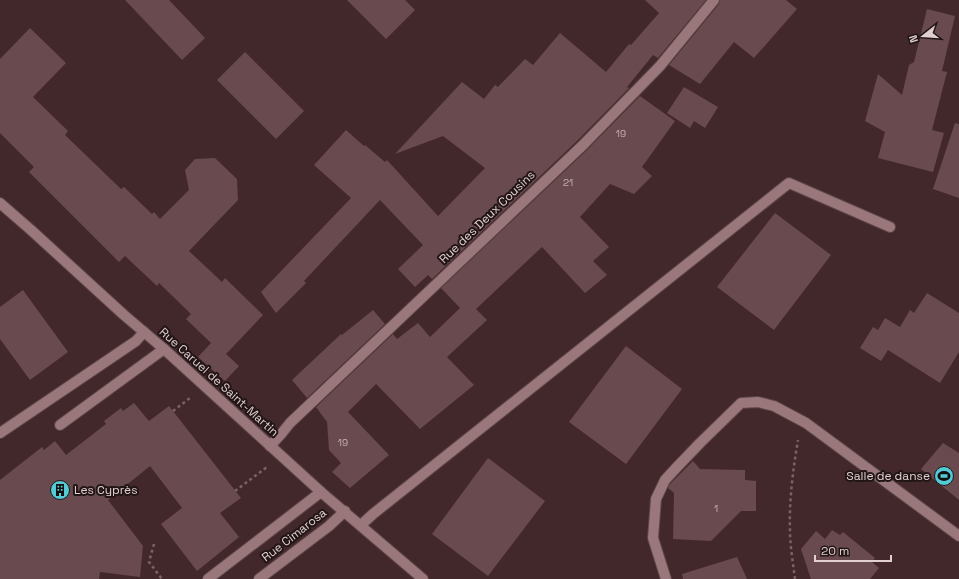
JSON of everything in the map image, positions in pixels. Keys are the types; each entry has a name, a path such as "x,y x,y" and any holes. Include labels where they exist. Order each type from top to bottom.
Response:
{"street":[{"name":"Rue des Deux Cousins","path":"270,446 290,423 583,145 660,66 714,0"},
{"path":"361,525 789,183 890,227"},
{"name":"Rue Caruel de Saint-Martin","path":"0,203 124,315 164,349 321,492 423,579"},
{"path":"0,433 136,341 144,332"},
{"path":"60,425 164,349"},
{"path":"666,579 653,538 656,499 665,480 741,403 758,402 774,406 803,422 959,536"},
{"path":"208,579 321,492"},
{"name":"Rue Cimarosa","path":"259,579 328,526 345,511"}],"path":[{"path":"173,411 191,397"},
{"path":"795,579 791,549 790,503 794,461 803,422"},
{"path":"235,491 267,466"},
{"path":"154,544 149,562 162,579"}],"building":[{"path":"125,0 169,0 205,38 182,60"},
{"path":"347,0 405,0 415,10 386,39"},
{"path":"645,0 706,0 658,58 653,55 627,87 629,88 578,140 432,279 428,275 415,287 398,269 423,245 380,200 304,281 306,283 276,313 261,292 351,198 314,165 346,130 385,162 387,160 438,216 485,168 443,136 395,154 462,82 484,99 495,85 498,87 525,59 533,65 560,33 606,72 629,44 631,45 659,13"},
{"path":"720,0 786,0 797,9 754,58 734,42 700,84 669,65 719,4"},
{"path":"927,9 955,16 942,71 947,72 932,130 944,133 933,172 878,158 885,132 865,121 878,74 902,95 909,65 914,62"},
{"path":"30,28 66,63 33,97 68,131 65,135 121,189 124,187 152,214 154,212 160,219 189,190 185,170 195,159 215,158 237,179 238,200 189,251 222,282 225,278 263,315 226,354 239,366 225,381 198,357 211,343 186,319 191,314 159,283 157,286 125,256 119,262 29,172 34,167 0,133 0,59"},
{"path":"245,52 304,111 276,139 217,80"},
{"path":"684,87 718,107 705,128 694,121 690,128 667,113"},
{"path":"640,96 675,121 642,167 652,176 634,194 610,184 580,217 609,247 593,261 607,275 585,293 542,247 476,309 487,320 447,357 474,385 420,429 376,384 348,412 389,455 350,488 332,472 341,463 329,450 327,422 316,407 393,334 397,339 418,323 430,337 460,308 441,288 587,150"},
{"path":"955,123 959,124 959,198 933,189"},
{"path":"775,213 831,255 774,330 717,287"},
{"path":"23,290 68,352 30,380 0,339 0,307"},
{"path":"927,293 959,313 959,352 940,383 888,350 881,361 860,348 873,327 878,330 885,318 900,327 910,310 914,313"},
{"path":"373,310 385,324 307,398 292,380 341,334 342,335"},
{"path":"626,346 682,389 626,464 569,422"},
{"name":"Les Cyprès","path":"134,403 149,421 169,406 241,498 220,513 239,537 197,571 161,524 182,508 150,466 108,500 143,546 140,577 100,572 99,579 0,579 0,480 42,447 44,450 55,441 66,455 106,424 104,421 121,408 123,411"},
{"name":"Salle de danse","path":"943,443 959,453 959,500 921,469"},
{"path":"488,458 545,501 488,576 432,534"},
{"path":"693,461 700,469 745,470 745,480 756,481 756,511 741,511 711,541 673,539 674,493 668,488 670,484"},
{"path":"832,530 840,535 843,532 875,558 872,562 879,568 870,579 811,579 801,549 816,531 825,539"},
{"path":"737,557 747,579 683,579 682,574"}],"place":[{"name":"Salle de danse","path":"944,476"},
{"name":"Les Cyprès","path":"60,490"}]}
